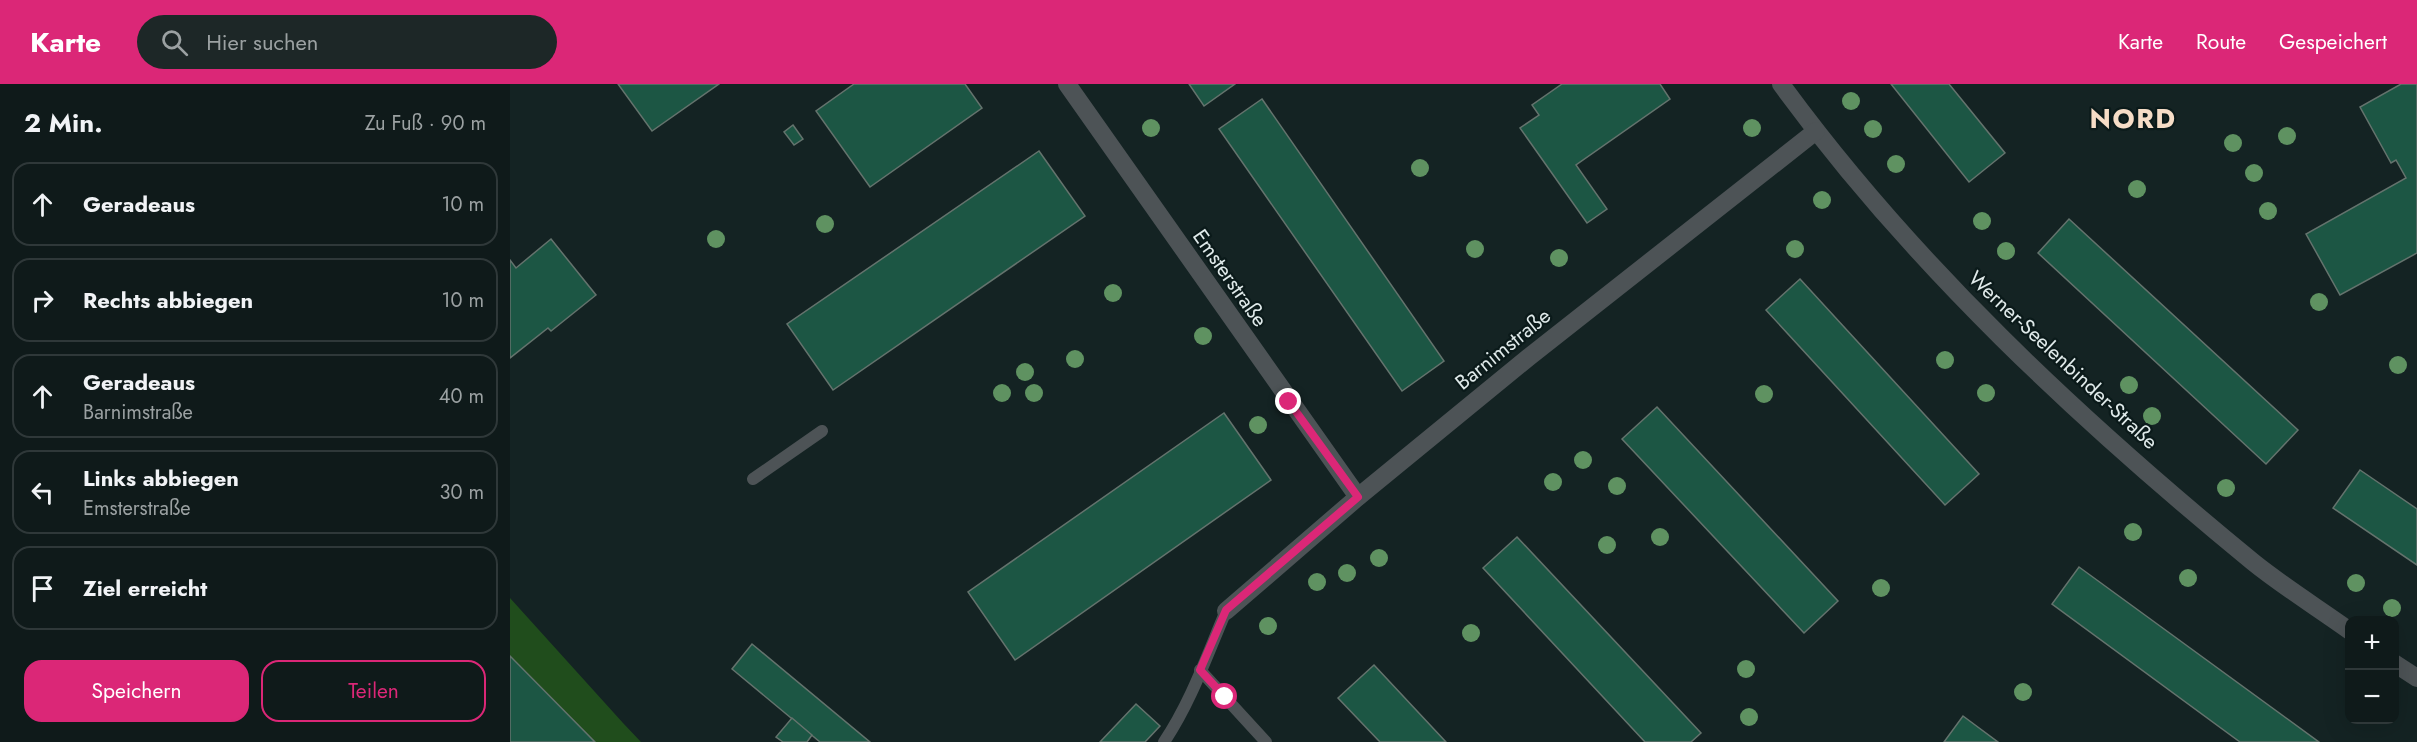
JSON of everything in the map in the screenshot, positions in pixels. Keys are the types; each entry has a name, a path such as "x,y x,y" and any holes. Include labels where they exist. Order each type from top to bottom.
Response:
{"street":[{"name":"Emsterstraße","path":"1067,84 1358,497"},
{"name":"Werner-Seelenbinder-Straße","path":"1781,84 1816,131 1881,208 1946,280 2012,347 2116,444 2255,563 2345,628"},
{"name":"Barnimstraße","path":"1226,610 1358,497 1529,357 1816,131"},
{"path":"2399,666 2417,678"}],"lane":[{"path":"753,478 822,431"},
{"path":"1164,742 1193,692 1226,610"},
{"path":"1200,670 1266,742"}],"green space":[{"path":"510,598 623,723 641,742 510,742"}],"building":[{"path":"618,84 719,84 652,131"},
{"path":"854,84 965,84 982,108 870,187 816,111"},
{"path":"1189,84 1235,84 1204,106"},
{"path":"1562,84 1660,84 1670,99 1576,165 1607,209 1587,223 1520,128 1539,115 1532,105"},
{"path":"1891,84 1949,84 2005,153 1969,182"},
{"path":"2401,84 2417,84 2417,253 2340,295 2306,234 2406,178 2396,160 2391,163 2360,107"},
{"path":"1262,99 1444,361 1402,391 1219,129"},
{"path":"793,125 803,139 794,145 784,132"},
{"path":"1039,151 1085,216 833,390 787,324"},
{"path":"2069,219 2298,430 2266,464 2038,253"},
{"path":"551,239 596,295 551,331 548,328 510,358 510,260 516,268"},
{"path":"1800,279 1979,474 1945,505 1766,310"},
{"path":"1657,407 1838,601 1804,633 1622,439"},
{"path":"1224,413 1271,480 1015,660 968,592"},
{"path":"2360,470 2417,509 2417,565 2333,508"},
{"path":"1517,537 1701,733 1691,742 1645,742 1483,568"},
{"path":"2079,567 2319,742 2240,742 2052,604"},
{"path":"752,644 870,742 820,742 732,669"},
{"path":"510,656 595,742 510,742"},
{"path":"1374,665 1446,742 1380,742 1338,698"},
{"path":"1136,704 1160,726 1145,742 1100,742"},
{"path":"1963,716 1998,742 1944,742"},
{"path":"792,718 812,735 807,742 783,742 776,737"}],"district":[{"name":"NORD","path":"2133,118"}],"route":[{"path":"1225,697 1200,670 1226,610 1358,497 1289,402"}]}
